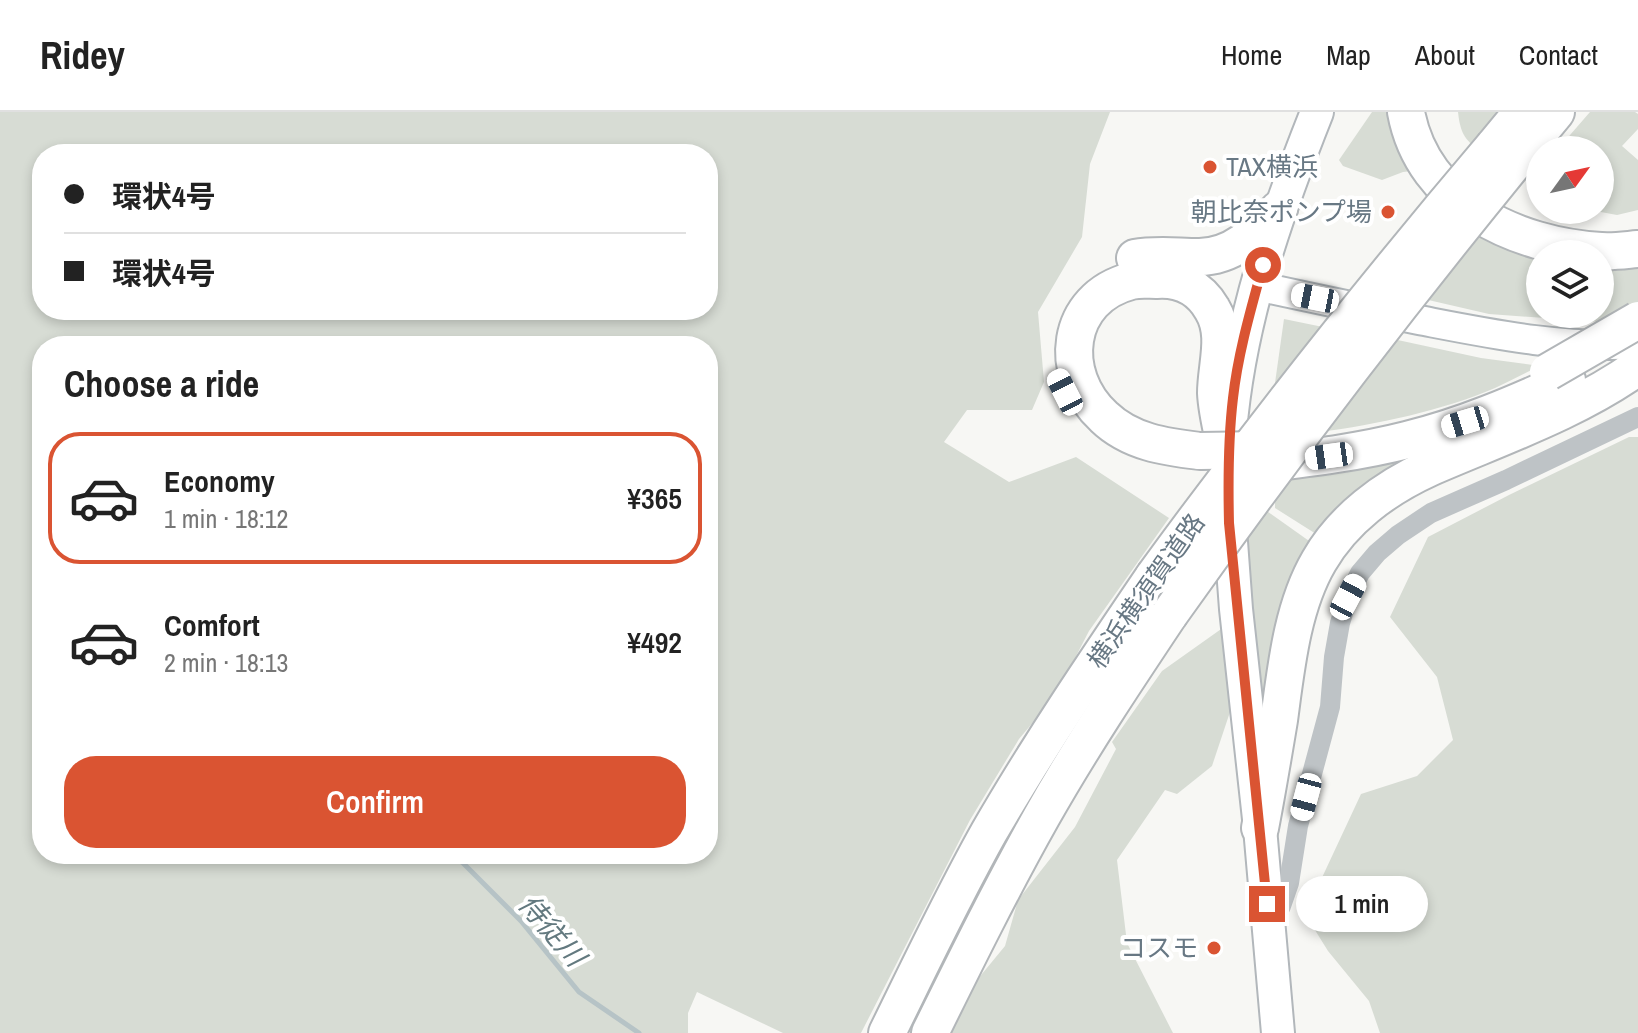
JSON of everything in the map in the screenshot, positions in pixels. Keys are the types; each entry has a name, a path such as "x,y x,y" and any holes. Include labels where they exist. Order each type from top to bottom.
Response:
{"highway":[{"path":"1406,112 1410,130 1424,159 1441,184 1463,205 1483,217 1527,237 1561,246 1604,251 1638,249"},
{"name":"横浜横須賀道路","path":"887,1033 989,833 1078,688 1154,576 1215,493 1418,236 1546,114"},
{"name":"横浜横須賀道路","path":"930,1033 1042,816 1103,714 1169,615 1311,421 1438,256 1504,154"},
{"path":"1279,209 1243,243 1220,254 1204,257 1146,256 1125,260 1100,271 1080,286 1065,306 1055,328 1052,352 1058,378 1073,407 1092,431 1118,448 1169,464 1230,458 1404,425 1504,391 1636,356"},
{"path":"1164,279 1185,283 1201,294 1213,310 1219,326 1221,345 1216,394 1230,458 1144,441 1102,416 1077,375 1073,352 1076,332 1095,301 1111,289 1133,281 1164,279"},
{"path":"1558,376 1638,320"},
{"path":"1260,828 1294,630 1313,574 1335,538 1353,517 1400,483 1552,416 1636,356"}],"main road":[{"path":"1278,1033 1229,523 1230,458 1233,397 1243,341 1279,209 1317,112"}],"street":[{"path":"1257,286 1490,334 1556,344 1607,346 1636,356"},
{"path":"1269,929 1289,883 1298,826 1330,707 1340,623 1360,573 1398,535 1431,513 1638,417"}],"shaded area":[{"path":"0,112 1110,112 1090,164 1082,237 1038,312 1044,382 1032,410 967,410 944,442 1009,482 1076,457 1169,518 1089,631 1056,695 1019,739 970,820 861,1033 783,1033 697,992 688,1013 688,1033 0,1033"},
{"path":"1372,112 1395,112 1421,170 1403,172 1382,180 1343,166 1339,160"},
{"path":"1458,112 1509,112 1477,149 1463,133"},
{"path":"1590,112 1638,114 1638,129 1622,146 1638,160 1638,210 1614,214 1614,136 1569,136"},
{"path":"1485,231 1526,248 1526,317 1489,314 1424,299"},
{"path":"1638,255 1638,307 1615,323 1614,257"},
{"path":"1284,319 1323,327 1274,390"},
{"path":"1393,339 1481,358 1540,366 1495,388 1432,410 1320,432"},
{"path":"1612,365 1324,539 1275,508 1275,497 1294,469 1518,412"},
{"path":"1629,437 1638,437 1638,1033 1380,1033 1369,1001 1328,951 1305,914 1361,794 1417,776 1453,740 1437,677 1390,617 1428,537"},
{"path":"1264,509 1319,548 1265,761 1244,536"},
{"path":"1224,627 1231,709 1212,766 1177,794 1165,790 1117,860 1127,943 1173,1033 949,1033 963,997 1005,946 1018,900 1075,827 1116,749 1112,742 1162,671"}],"waterway":[{"name":"侍従川","path":"464,864 521,921 579,992 639,1033"}],"place":[{"name":"TAX横浜","path":"1210,167"},
{"name":"朝比奈ポンプ場","path":"1388,212"},
{"name":"コスモ","path":"1214,948"}],"route":[{"path":"1263,265 1243,341 1233,397 1228,460 1236,609 1267,904"}]}
